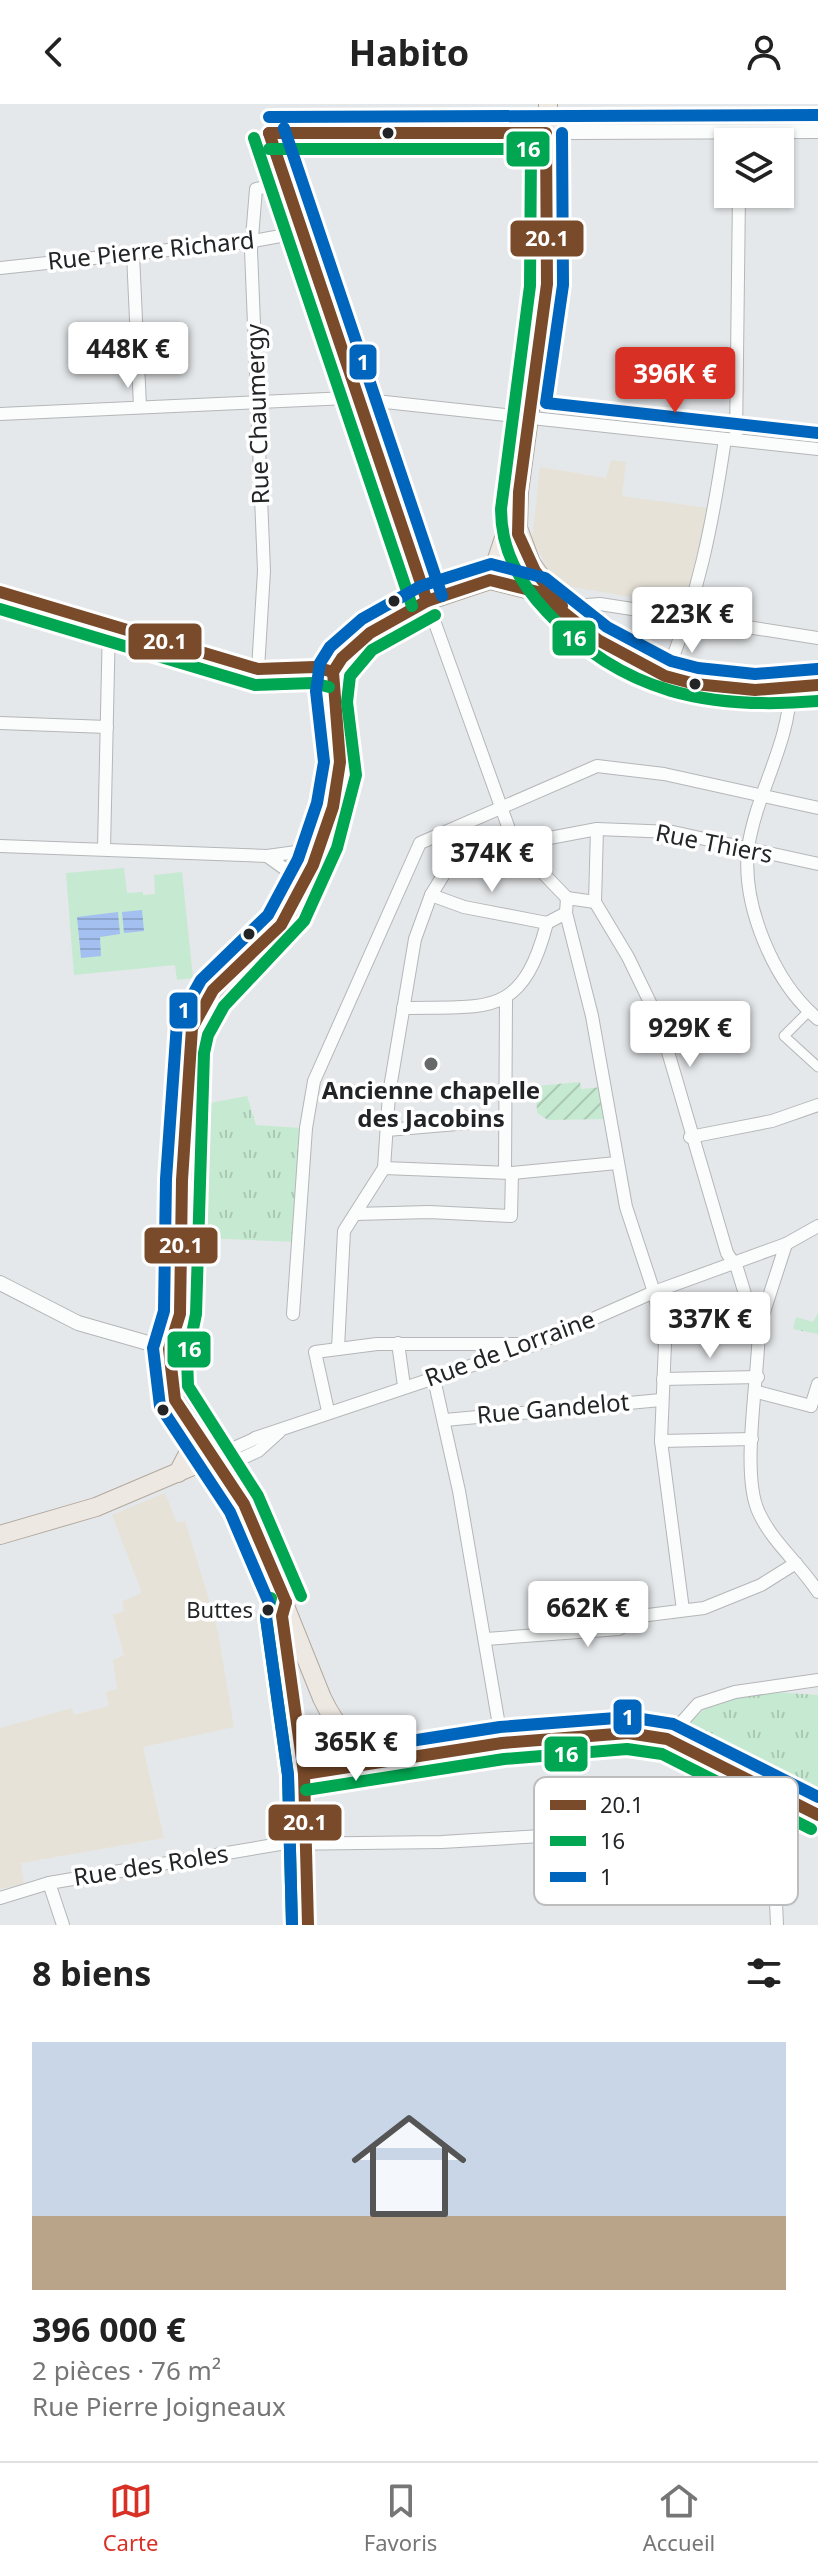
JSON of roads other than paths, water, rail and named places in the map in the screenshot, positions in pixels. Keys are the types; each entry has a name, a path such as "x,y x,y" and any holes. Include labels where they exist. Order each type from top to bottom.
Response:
{"main road":[{"path":"548,104 547,284 519,492 518,534 535,571 565,611"},
{"path":"490,580 519,492"},
{"path":"178,1473 190,1450 175,1400 169,1349 180,1314 182,1180 192,1028 213,990 281,925 301,892 322,842 333,807 340,762 332,691 333,672 342,658 370,633 427,601 490,580 538,592 618,653 665,676 716,687 790,689 818,685"},
{"path":"175,1400 213,1466 237,1492 286,1602 328,1711 345,1732 362,1746 401,1757 502,1743 628,1733 667,1739 740,1777"},
{"path":"0,1535 96,1507 178,1473 213,1466"},
{"path":"798,1806 818,1816"}],"street":[{"path":"794,133 818,131"},
{"path":"595,902 567,898 514,843 427,601 269,133 714,136"},
{"name":"Rue Chaumergy","path":"258,669 264,571 253,241 256,189 286,182"},
{"path":"665,676 687,619 704,561 730,440 738,208"},
{"name":"Rue Pierre Richard","path":"0,268 253,241 302,232"},
{"path":"133,254 140,407"},
{"path":"0,414 359,400 818,449"},
{"path":"0,592 258,669 315,667 333,672"},
{"path":"565,611 574,606 600,604 818,638"},
{"path":"104,849 109,623"},
{"path":"790,689 748,849 752,901 765,948 815,1012 784,1036 818,1067"},
{"path":"0,723 107,727"},
{"path":"293,1314 306,1128 314,1081 420,843 597,766 664,774 818,808"},
{"path":"597,829 595,902 628,957 659,1021 690,1137 727,1253 756,1316 758,1377 749,1481 758,1511 776,1541 818,1592"},
{"name":"Rue Thiers","path":"384,1168 389,1094 415,939 431,895 455,856 597,829 673,832 818,864"},
{"path":"0,846 267,856 304,851 322,842"},
{"path":"267,856 285,869 301,892"},
{"path":"431,895 464,907 547,923 566,913"},
{"path":"567,898 566,913 592,1016 626,1207 654,1292 665,1343 661,1441 683,1610"},
{"path":"403,1008 492,1006 506,1000 529,973 547,923"},
{"path":"355,1214 429,1212 511,1216 503,1120 506,1000"},
{"path":"346,1091 389,1094"},
{"path":"690,1137 772,1121 818,1105"},
{"path":"387,1130 503,1120"},
{"path":"338,1348 344,1231 384,1168 509,1173 617,1163"},
{"name":"Rue de Lorraine","path":"213,1466 254,1439 328,1411 536,1344 654,1292 786,1244 818,1226"},
{"path":"718,1323 763,1315 786,1244"},
{"path":"0,1283 78,1323 169,1349"},
{"path":"398,1343 404,1386"},
{"path":"328,1411 315,1352 398,1343 536,1344"},
{"path":"663,1379 758,1377"},
{"path":"434,1379 445,1420 486,1639 502,1743"},
{"path":"757,1392 815,1411 818,1384"},
{"name":"Rue Gandelot","path":"445,1420 661,1400"},
{"name":"Rue de Lorraine","path":"213,1466 258,1451 284,1428"},
{"path":"661,1441 752,1439"},
{"path":"486,1639 619,1629 640,1616 704,1608 761,1585 796,1563"},
{"path":"286,1602 282,1616 304,1774 308,1925"},
{"path":"667,1739 698,1704 735,1692 818,1680"},
{"path":"355,1765 362,1746"},
{"path":"304,1774 401,1757"},
{"path":"704,1777 705,1758"},
{"name":"Rue des Roles","path":"798,1818 818,1816"},
{"name":"Rue des Roles","path":"0,1898 49,1883 280,1844 442,1842 534,1836"},
{"path":"49,1883 63,1925"},
{"path":"776,1905 777,1925"}],"water":[{"path":"142,910 144,931 124,933 122,912"},
{"path":"118,912 120,934 100,937 101,956 81,958 77,917"},
{"path":"292,1856 297,1856 301,1925 294,1925"}],"place":[{"name":"Ancienne chapelle des Jacobins","path":"431,1064"},
{"name":"Buttes","path":"268,1610"}]}
